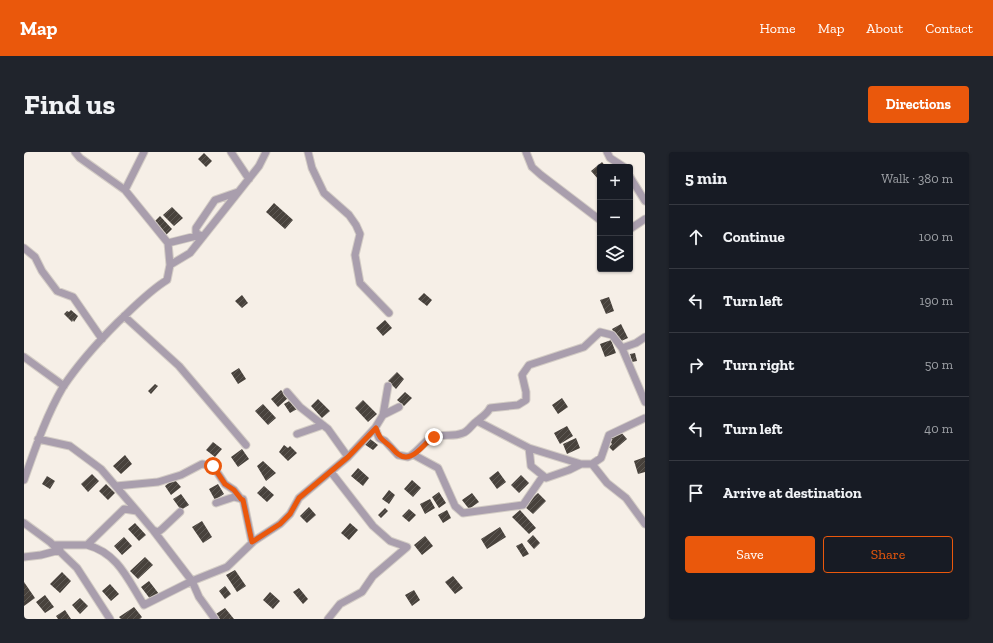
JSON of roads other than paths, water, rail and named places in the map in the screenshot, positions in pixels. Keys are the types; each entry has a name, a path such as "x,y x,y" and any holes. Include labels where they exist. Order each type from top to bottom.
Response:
{"street":[{"path":"24,480 38,439 64,386 86,355 154,288 167,280 170,265 168,243 125,190 80,158 75,152"},
{"path":"125,190 144,152"},
{"path":"231,152 249,179"},
{"path":"170,265 190,253 259,166 266,152"},
{"path":"308,152 312,168 324,193 349,215 360,234 355,255 360,283 390,313"},
{"path":"607,152 610,158 619,164"},
{"path":"528,153 532,167 540,175 597,218"},
{"path":"633,182 645,201"},
{"path":"196,236 196,228 215,200 239,191"},
{"path":"633,227 645,219"},
{"path":"168,243 205,234"},
{"path":"24,248 35,257 42,271 57,291 73,297 102,339"},
{"path":"124,316 179,366 246,445"},
{"path":"376,428 379,438 385,441 398,454 408,457 414,455 428,440 441,434 457,435 466,432 487,413 490,408 518,405 526,400 526,392 522,375 529,365 584,347 600,332 612,335 622,348 645,402"},
{"path":"622,348 636,343 645,337"},
{"path":"24,357 64,386"},
{"path":"54,545 87,545 99,548 116,561 144,605 192,581 227,567 252,542 280,524 290,514 299,498 348,457 376,428 383,415 388,386"},
{"path":"287,392 300,407 328,429 348,457"},
{"path":"383,415 399,407"},
{"path":"477,421 529,448 581,464 592,464 601,458 609,435 645,418"},
{"path":"298,434 323,425"},
{"path":"38,439 70,446 101,469 153,530 192,581 199,597 215,619"},
{"path":"529,448 531,466 546,478 581,464"},
{"path":"414,455 438,468 455,506 463,514 523,505 542,476"},
{"path":"116,486 158,482 181,475 202,464 213,466 225,484 234,490 243,500 252,542"},
{"path":"592,464 607,483 626,498 645,524"},
{"path":"328,619 340,604 362,592 373,576 407,547 390,541 373,526 331,472"},
{"path":"216,503 234,497 241,499"},
{"path":"87,545 124,509 137,511"},
{"path":"153,530 158,532 180,512"},
{"path":"24,523 61,551 83,576 110,619"},
{"path":"24,557 41,556 61,551 71,545"}]}
